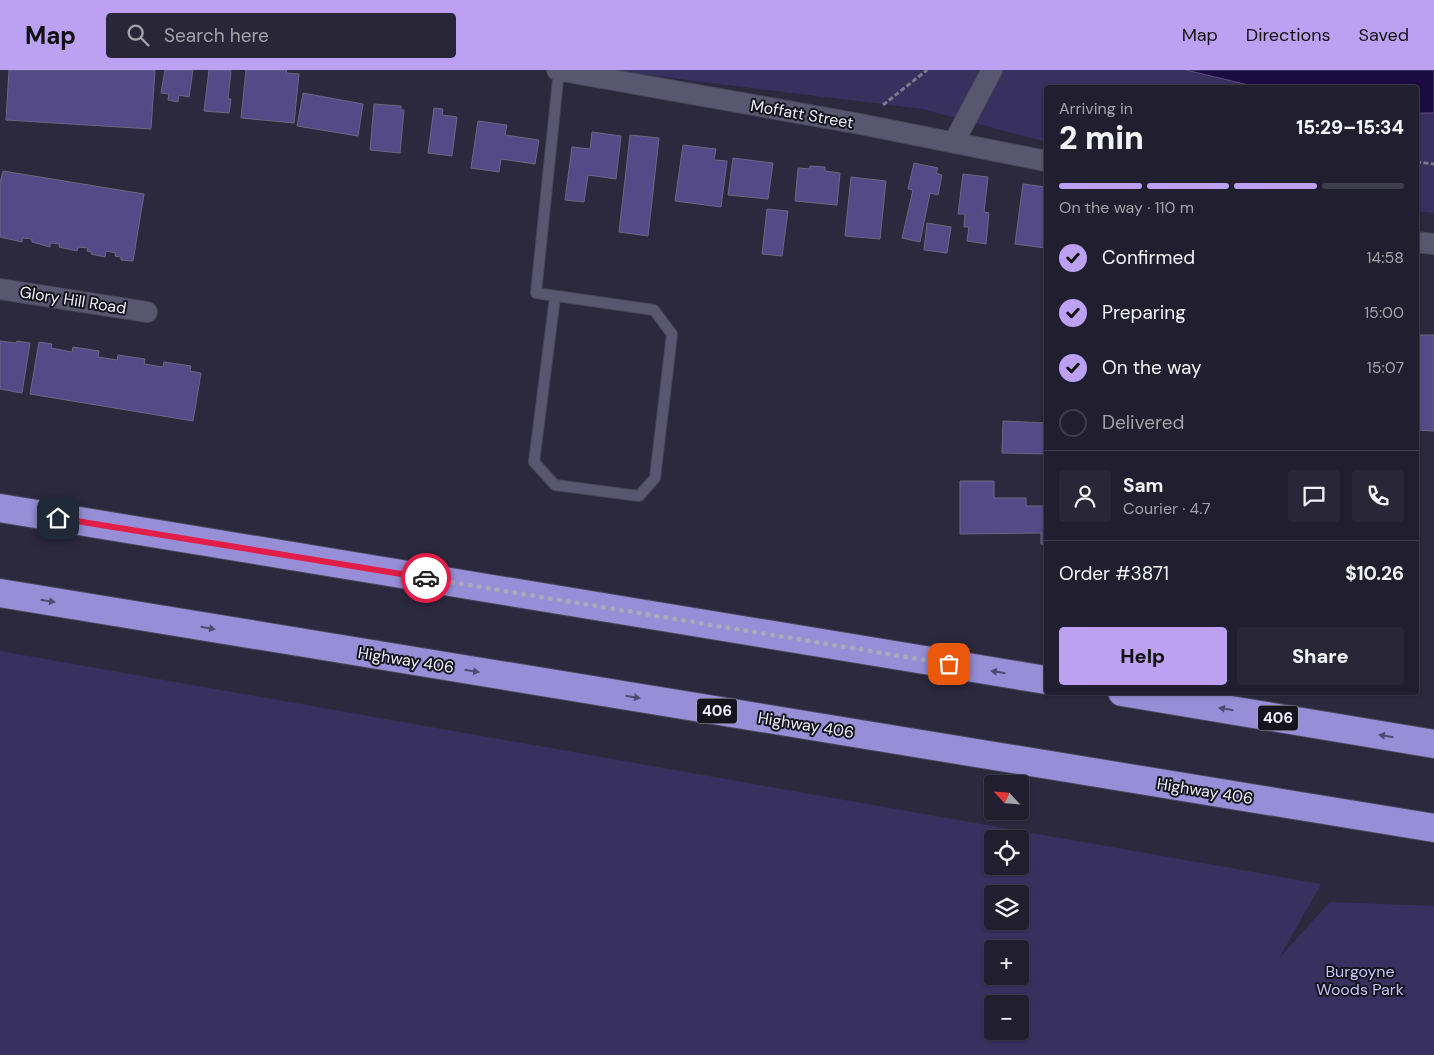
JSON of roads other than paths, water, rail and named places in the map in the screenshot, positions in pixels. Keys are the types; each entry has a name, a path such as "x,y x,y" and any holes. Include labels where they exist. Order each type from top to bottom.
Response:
{"highway":[{"path":"0,508 1044,680"},
{"name":"Highway 406","path":"0,593 1434,828"},
{"name":"406","path":"1140,695 1434,744"}],"street":[{"name":"Moffatt Street","path":"558,70 860,124 1044,161"},
{"path":"954,142 992,70"},
{"path":"1419,242 1434,244"},
{"name":"Glory Hill Road","path":"0,289 147,312"}],"lane":[{"path":"555,297 534,462 555,485 639,496 655,478 672,334 654,310 536,293 558,70"}],"park label":[{"name":"Burgoyne Woods Park","path":"1360,980"}]}
